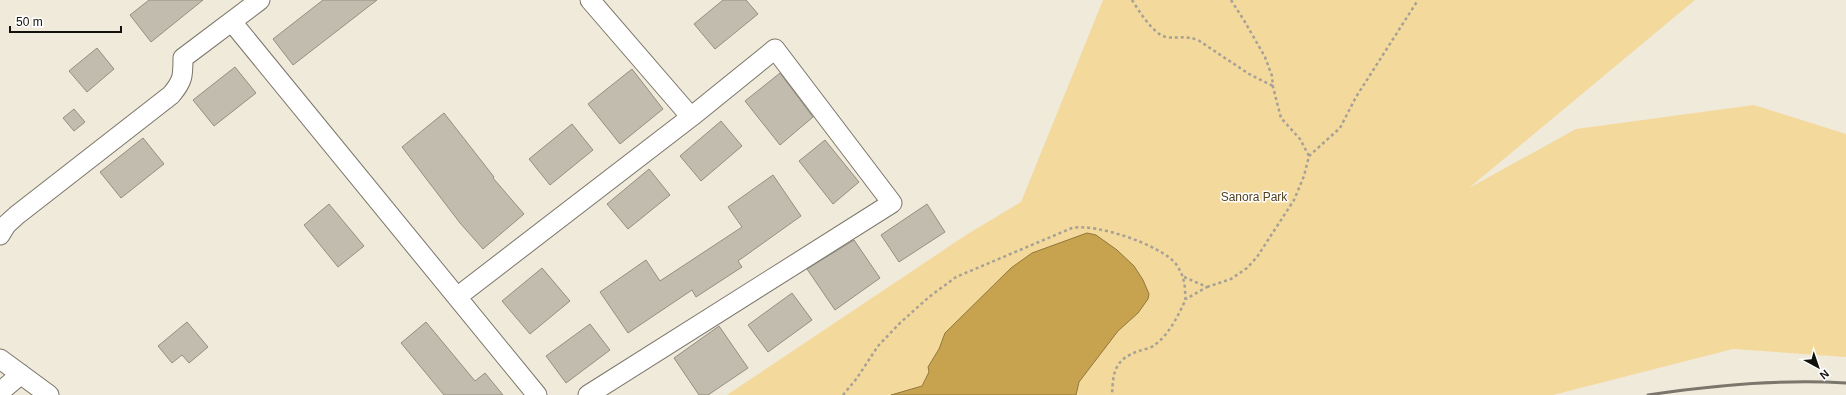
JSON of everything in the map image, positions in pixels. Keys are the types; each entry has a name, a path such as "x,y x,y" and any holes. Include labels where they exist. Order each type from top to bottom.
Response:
{"street":[{"path":"0,234 6,225 17,215 171,95 183,78 184,58 260,0"},
{"path":"590,0 691,118"},
{"path":"232,22 537,395"},
{"path":"457,297 691,118 775,49 892,203 588,395"},
{"path":"0,359 49,395"},
{"path":"0,392 21,374"}],"path":[{"path":"1132,0 1158,33 1167,37 1189,37 1198,40 1249,74 1273,87"},
{"path":"1231,0 1246,22 1265,57 1272,76 1273,87 1282,118 1300,139 1309,156"},
{"path":"1112,395 1116,366 1121,359 1156,345 1170,328 1186,299 1207,287 1231,279 1247,268 1257,257 1294,200 1304,176 1309,156 1340,128 1356,97 1418,0"},
{"path":"843,395 857,378 878,346 900,323 929,297 956,277 1072,228 1082,226 1134,239 1157,251 1175,263 1184,277 1186,299"},
{"path":"1184,277 1207,287"}],"green space":[{"name":"Sanora Park","path":"1103,0 1695,0 1469,188 1576,129 1754,105 1846,134 1846,357 1733,349 1553,395 727,395 966,235 1021,202"}],"shaded area":[{"path":"1087,233 1096,235 1117,250 1134,266 1143,280 1149,294 1148,299 1138,313 1118,331 1079,382 1076,395 891,395 922,386 929,372 928,367 939,349 945,333 1011,268 1032,253"}],"building":[{"path":"149,0 203,0 151,42 130,15"},
{"path":"323,0 377,0 293,65 273,39"},
{"path":"723,0 746,0 758,14 715,49 694,24"},
{"path":"97,48 114,69 87,92 69,71"},
{"path":"235,67 256,93 214,126 193,100"},
{"path":"632,69 663,109 620,144 588,104"},
{"path":"780,73 813,117 780,145 745,101"},
{"path":"74,109 85,122 74,131 63,118"},
{"path":"444,113 494,177 493,178 524,214 483,249 460,223 402,147"},
{"path":"721,121 742,146 701,181 680,156"},
{"path":"572,124 593,150 550,185 529,159"},
{"path":"143,138 164,164 121,198 100,172"},
{"path":"825,140 859,182 833,204 799,161"},
{"path":"649,169 670,195 628,229 607,204"},
{"path":"773,175 801,216 738,261 742,267 696,297 692,290 628,333 600,292 646,260 660,281 742,227 728,207"},
{"path":"329,204 364,246 338,267 304,225"},
{"path":"927,204 945,232 899,262 881,235"},
{"path":"854,240 880,278 835,310 807,269"},
{"path":"542,268 570,301 530,334 502,301"},
{"path":"792,293 812,320 768,352 748,325"},
{"path":"187,322 208,347 189,363 182,355 172,363 158,346"},
{"path":"426,322 475,381 485,373 503,395 444,395 401,343"},
{"path":"590,324 610,350 566,383 546,356"},
{"path":"719,326 748,368 708,395 699,395 674,358"}],"railway":[{"path":"1648,395 1698,388 1772,382 1846,383"}]}
